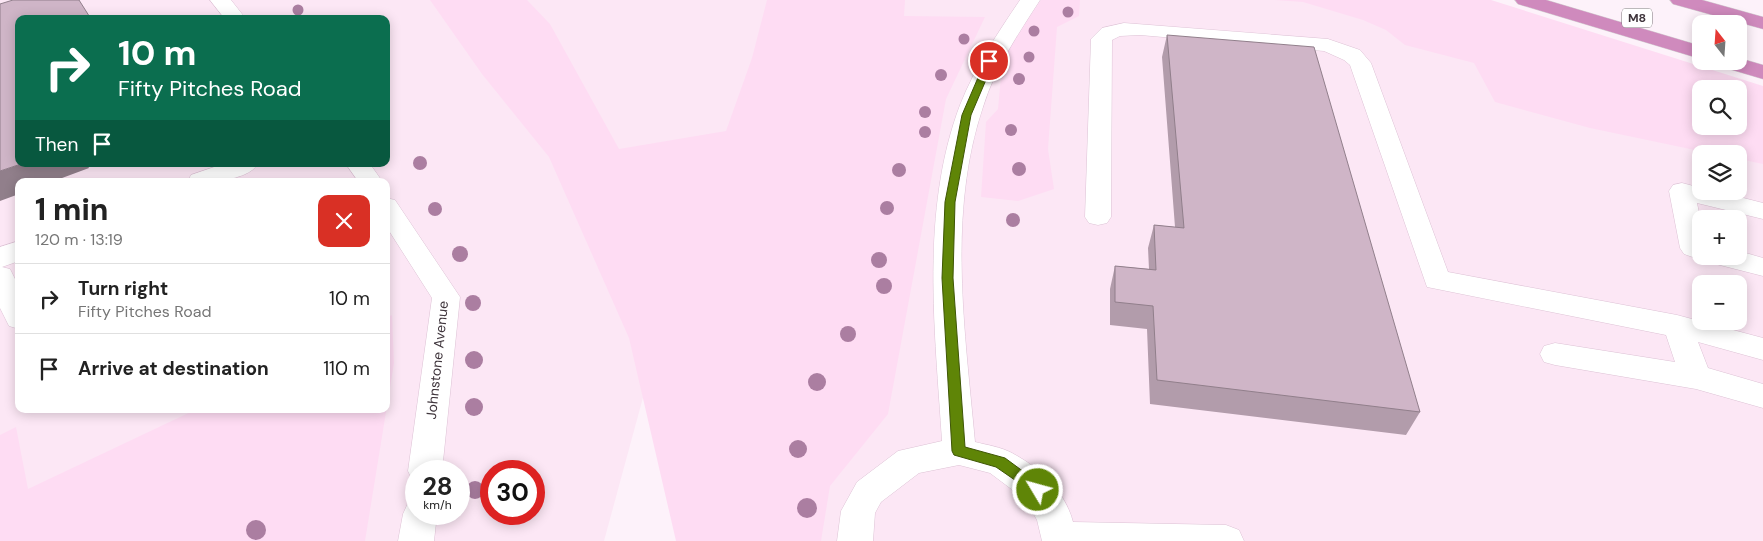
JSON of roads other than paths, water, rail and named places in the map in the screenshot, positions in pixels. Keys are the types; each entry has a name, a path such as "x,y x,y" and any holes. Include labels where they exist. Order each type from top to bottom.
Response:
{"highway":[{"path":"1525,0 1692,50"},
{"name":"M8","path":"1574,0 1692,33"},
{"path":"1680,0 1763,23"},
{"path":"1748,50 1763,54"},
{"path":"1748,67 1763,72"}],"street":[{"path":"220,0 233,15"},
{"path":"959,451 947,245 950,202 966,115 982,77 1010,25 1029,0"},
{"path":"1098,217 1101,39 1106,34 1120,29 1140,29 1328,45 1352,55 1360,63 1437,280 1677,326 1763,349"},
{"path":"208,178 238,167"},
{"path":"360,167 368,178"},
{"path":"1692,243 1682,191 1763,211"},
{"name":"Johnstone Avenue","path":"390,212 446,297 426,460"},
{"path":"0,258 15,252"},
{"path":"1747,263 1763,267"},
{"path":"0,276 15,310"},
{"path":"1677,326 1696,377"},
{"path":"1555,354 1696,377 1763,396"},
{"path":"855,541 858,511 869,492 910,460 959,451 1000,462 1038,490 1054,516 1060,540 1226,541"},
{"path":"416,541 418,525"}]}
